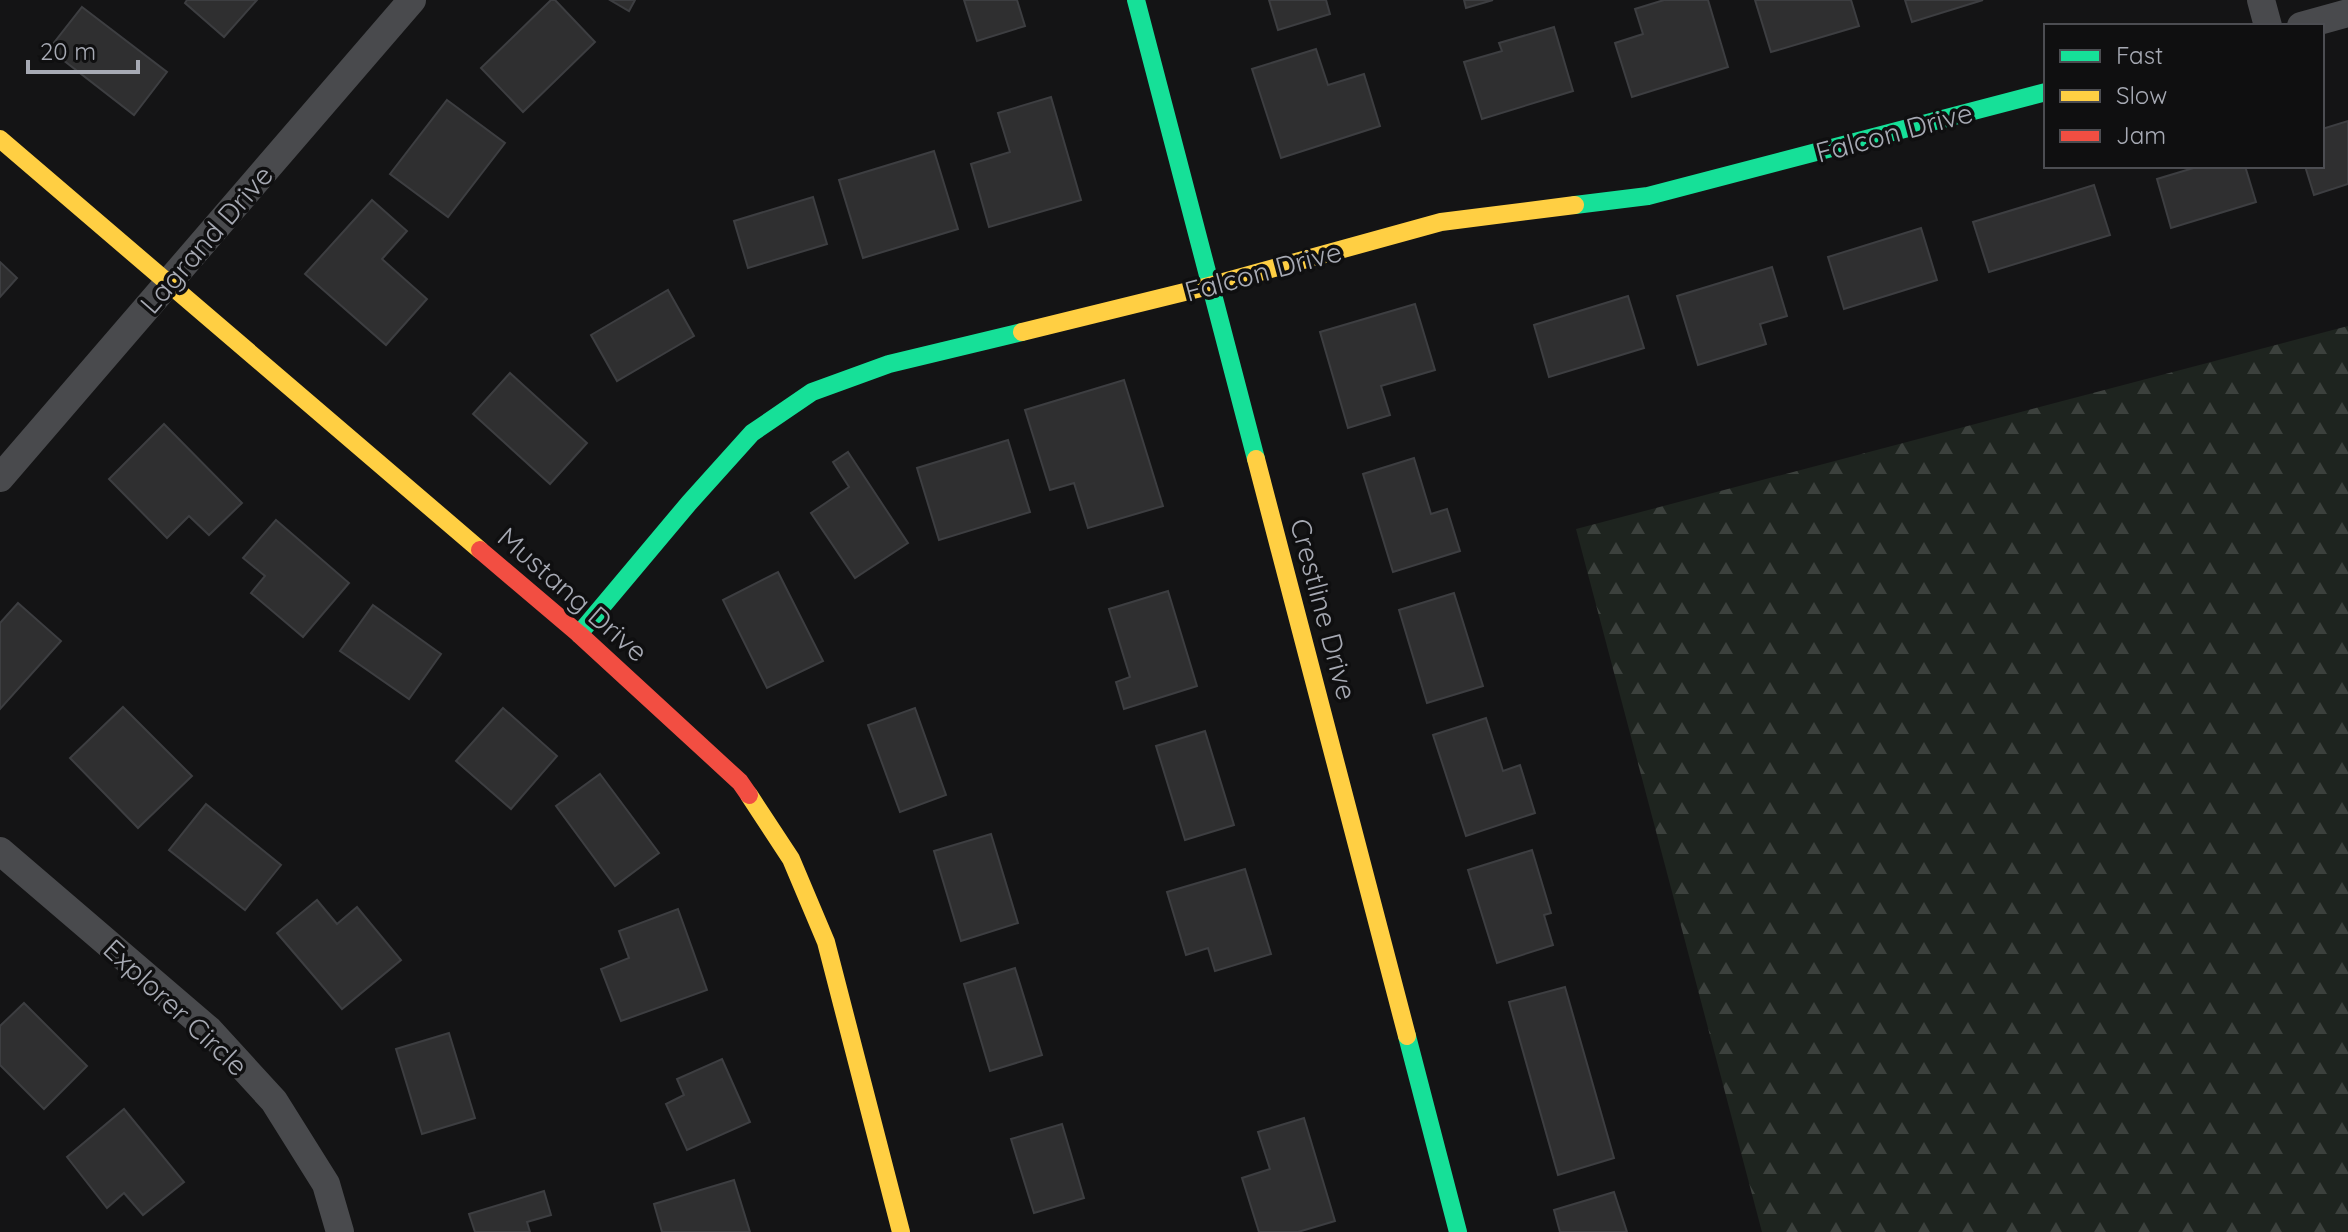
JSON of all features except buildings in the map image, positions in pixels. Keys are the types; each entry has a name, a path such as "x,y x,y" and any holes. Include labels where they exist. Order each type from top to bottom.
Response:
{"street":[{"name":"Lagrand Drive","path":"0,478 412,0"},
{"name":"Crestline Drive","path":"1136,0 1458,1232"},
{"path":"2261,0 2267,24"},
{"path":"2308,24 2348,13"},
{"name":"Falcon Drive","path":"579,634 752,433 812,392 889,364 1209,286 1441,222 1648,196 2044,93"},
{"name":"Mustang Drive","path":"0,139 579,634 740,782 791,859 826,942 901,1232"},
{"name":"Explorer Circle","path":"0,851 209,1030 274,1101 326,1184 340,1232"}],"green space":[{"path":"2348,326 2348,1232 1762,1232 1576,529"}],"traffic: fast":[{"path":"1136,0 1256,459"},
{"path":"1575,205 1648,196 2044,93"},
{"path":"579,634 752,433 812,392 889,364 1022,332"},
{"path":"1407,1036 1458,1232"}],"traffic: slow":[{"path":"0,139 480,550"},
{"path":"1022,332 1209,286 1441,222 1575,205"},
{"path":"1256,459 1407,1036"},
{"path":"749,795 791,859 826,942 901,1232"}],"traffic: jam":[{"path":"480,550 579,634 740,782 749,795"}]}
